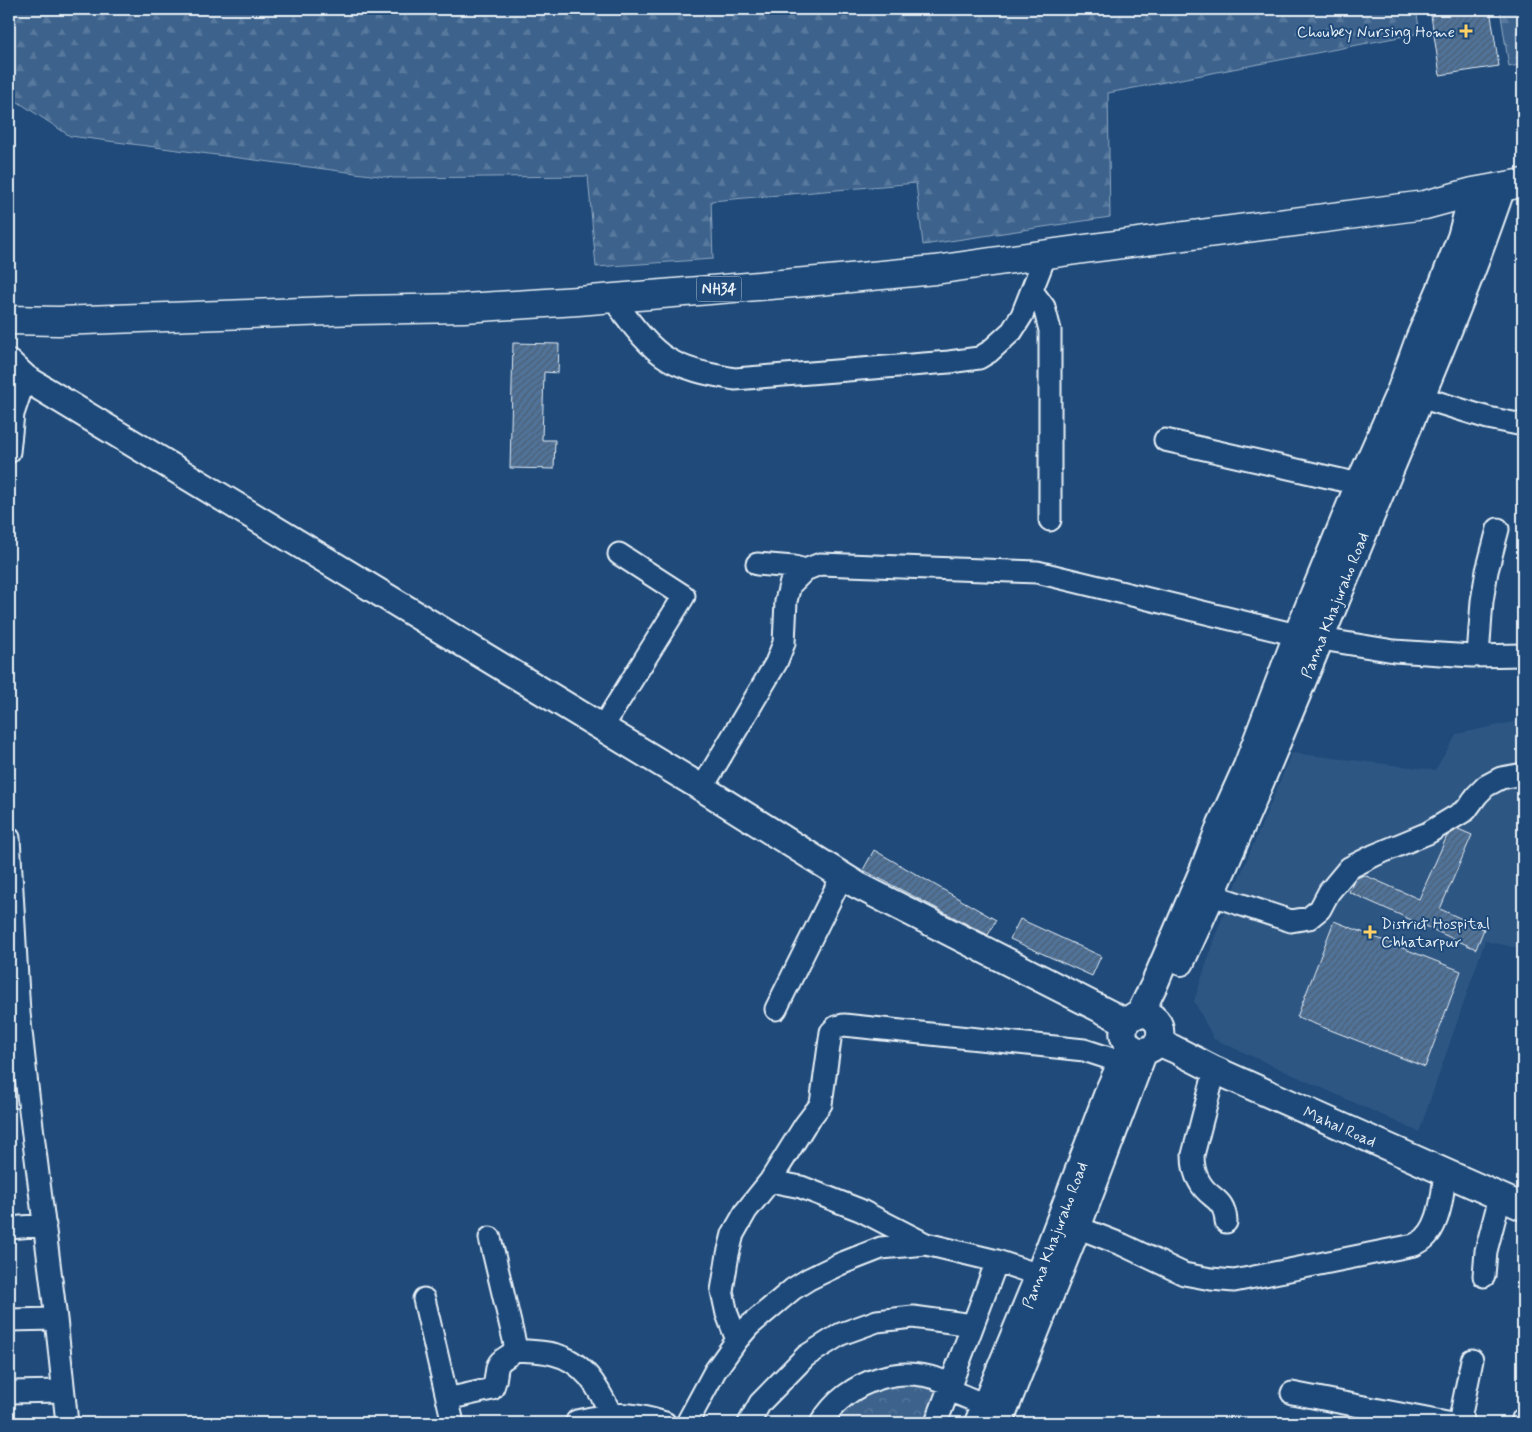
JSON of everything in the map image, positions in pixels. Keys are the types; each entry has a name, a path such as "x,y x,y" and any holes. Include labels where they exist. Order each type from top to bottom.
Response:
{"highway":[{"name":"NH34","path":"9,320 58,321 464,308 935,270 1425,205 1471,201 1511,194"}],"main road":[{"name":"Panna Khajuraho Road","path":"987,1417 1068,1224 1139,1037 1154,985 1221,824 1246,766 1309,637 1420,397 1468,281 1511,194"},
{"name":"Panna Khajuraho Road","path":"1139,1037 1212,895 1260,785 1359,484 1389,417 1441,288 1461,237 1471,201"},
{"name":"Mahal Road","path":"17,371 702,788 856,885 1139,1037 1174,1049 1214,1070 1512,1202"},
{"name":"Panna Khajuraho Road","path":"987,1417 1039,1276 1068,1224"}],"street":[{"path":"612,297 637,331 662,356 685,367 707,374 735,379 949,362 979,358 989,352 1012,331 1022,316 1046,254"},
{"path":"1032,291 1044,307 1050,330 1050,520"},
{"path":"9,452 17,371"},
{"path":"1420,397 1488,418 1523,425"},
{"path":"1165,440 1359,484"},
{"path":"1478,656 1482,601 1487,571 1498,529"},
{"path":"602,728 684,596 619,554"},
{"path":"757,564 805,570"},
{"path":"702,788 776,663 784,643 786,601 790,585 805,570 820,564 1037,572 1309,637 1394,652 1478,656 1523,655"},
{"path":"1212,895 1291,921 1309,918 1320,910 1329,892 1348,868 1428,833 1466,810 1476,795 1486,786 1501,778 1523,774"},
{"path":"9,838 14,1014 45,1225 67,1423"},
{"path":"776,1009 842,876"},
{"path":"737,1340 727,1314 722,1291 733,1234 821,1104 832,1032 836,1027 844,1025 1084,1050 1139,1037"},
{"path":"1214,1070 1193,1155 1193,1166 1199,1183 1219,1202 1225,1211 1226,1222"},
{"path":"1068,1224 1124,1245 1184,1274 1234,1281 1414,1245 1425,1238 1432,1229 1441,1203 1446,1173"},
{"path":"770,1181 801,1187 860,1210 926,1244 997,1261 1039,1276"},
{"path":"1484,1276 1486,1251 1512,1202"},
{"path":"9,1228 45,1225"},
{"path":"447,1399 492,1389 495,1384 498,1366 514,1350 490,1238"},
{"path":"687,1423 715,1371 737,1340 749,1326 778,1301 810,1279 840,1264 881,1248 926,1244"},
{"path":"936,1423 997,1261"},
{"path":"424,1299 452,1423"},
{"path":"749,1423 760,1403 806,1356 841,1334 877,1322 913,1317 973,1326"},
{"path":"9,1320 56,1319"},
{"path":"514,1350 552,1353 567,1358 581,1367 600,1391 611,1414"},
{"path":"1472,1360 1461,1414 1464,1423 1470,1421 1480,1423"},
{"path":"821,1423 833,1407 853,1389 878,1378 905,1374 932,1377 950,1388 987,1417"},
{"path":"9,1392 63,1391"},
{"path":"1292,1393 1447,1423"},
{"path":"577,1421 611,1414 644,1416 665,1423"},
{"path":"1522,1423 1523,1419"}],"shaded area":[{"name":"District Hospital Chhatarpur","path":"1523,720 1523,949 1485,941 1419,1132 1214,1039 1194,1001 1220,923 1292,753 1435,770 1457,734"}],"green space":[{"path":"9,9 1416,9 1420,33 1108,93 1110,217 923,245 916,183 711,201 713,259 596,267 588,176 394,178 70,136 9,96"},
{"path":"1500,9 1523,9 1523,64 1509,67"},
{"path":"902,1384 929,1387 941,1392 929,1423 833,1423 848,1406 863,1396 880,1389"}],"building":[{"path":"1430,9 1490,9 1499,66 1440,75"},
{"path":"513,343 559,344 558,373 544,372 542,440 555,440 554,469 510,468"},
{"path":"1458,829 1472,835 1440,909 1484,929 1476,949 1349,892 1354,881 1364,875 1419,899 1447,836"},
{"path":"874,850 996,920 988,935 863,870"},
{"path":"1020,919 1101,956 1092,976 1010,939"},
{"path":"1334,921 1461,971 1425,1067 1297,1017"}],"place":[{"name":"Choubey Nursing Home","path":"1466,31"},
{"name":"District Hospital Chhatarpur","path":"1370,932"}]}
